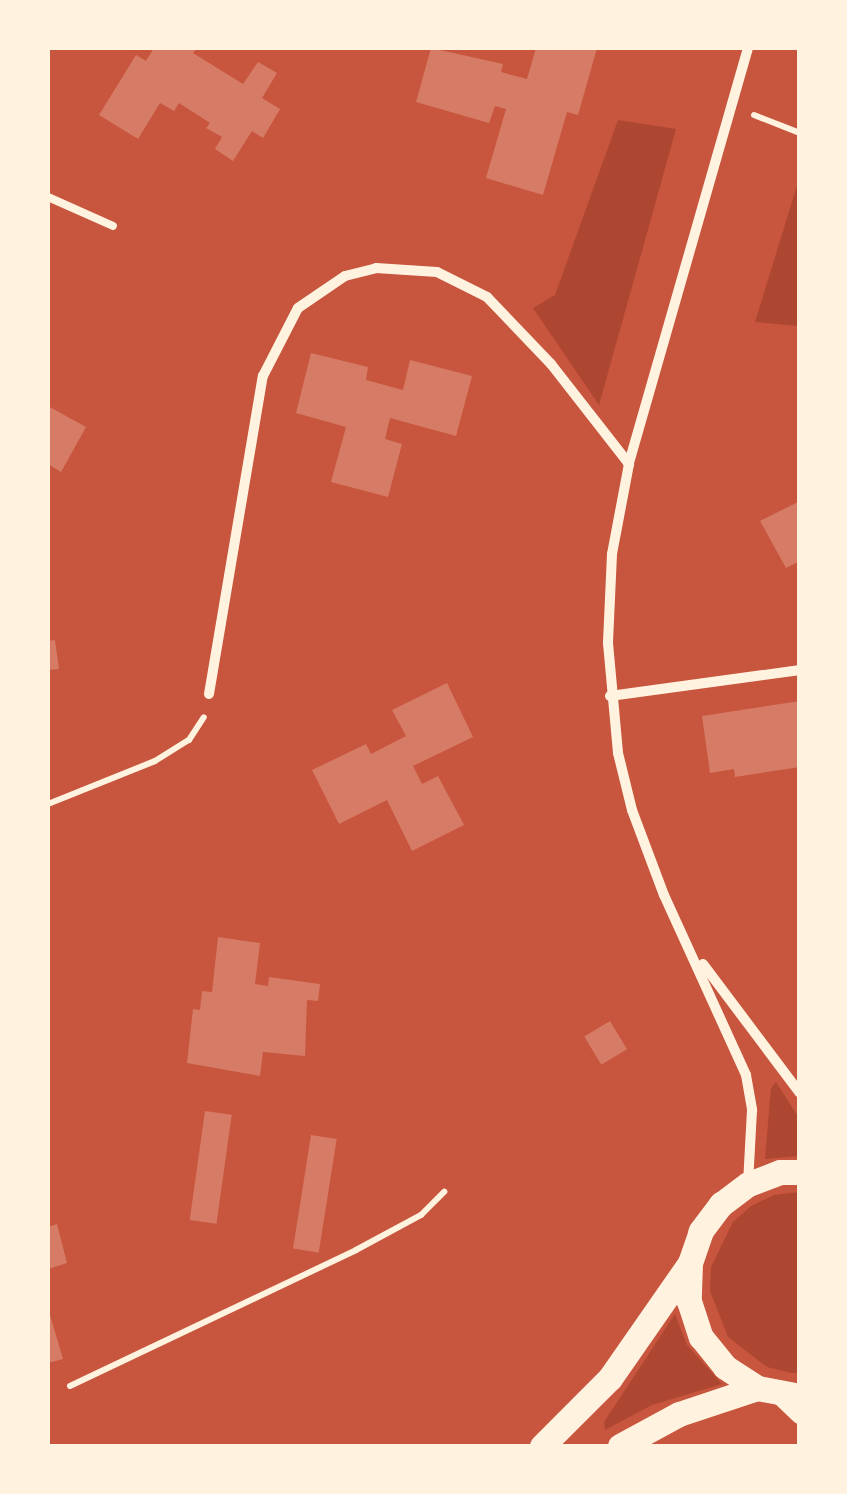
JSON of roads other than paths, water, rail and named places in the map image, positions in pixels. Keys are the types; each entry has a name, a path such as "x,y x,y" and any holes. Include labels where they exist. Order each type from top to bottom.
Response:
{"main road":[{"path":"542,1446 610,1378 690,1263 711,1218 748,1184 780,1172 800,1172"},
{"path":"690,1263 690,1300 701,1337 725,1367 778,1393"},
{"path":"620,1446 679,1414 778,1393"}],"street":[{"path":"748,48 629,464 608,596 610,696 618,754 632,810 664,895 741,1060 750,1093 748,1184"},
{"path":"209,694 264,376 298,308 344,276 376,268 411,268 436,272 474,289 516,323 629,464"},
{"path":"610,696 800,670"},
{"path":"693,951 800,1094"},
{"path":"778,1393 800,1415"}],"lane":[{"path":"48,197 113,226"}]}
